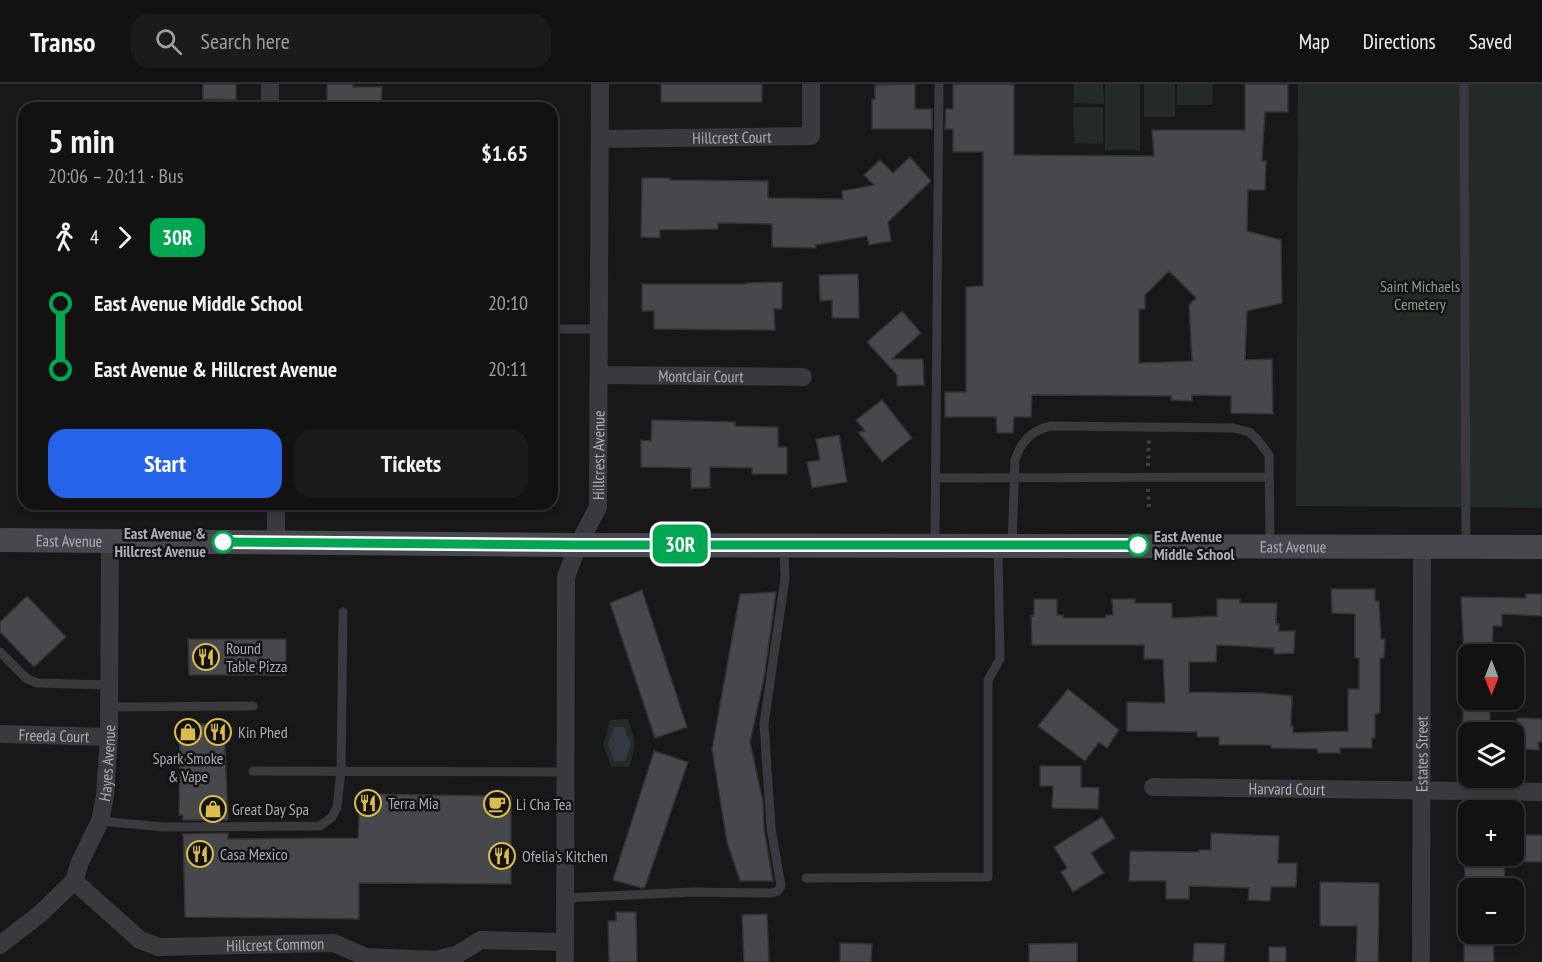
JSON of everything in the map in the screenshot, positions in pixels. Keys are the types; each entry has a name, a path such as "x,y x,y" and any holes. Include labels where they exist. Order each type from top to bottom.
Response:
{"main road":[{"name":"East Avenue","path":"0,540 578,545 1542,547"}],"street":[{"path":"270,84 270,102"},
{"name":"Hillcrest Avenue","path":"565,962 566,577 578,545 598,507 600,84"},
{"name":"Hillcrest Court","path":"600,139 811,136 811,84"},
{"name":"Montclair Court","path":"599,375 803,377"},
{"path":"276,510 276,542"},
{"name":"Hayes Avenue","path":"0,945 40,914 74,881 80,862 100,820 105,796 109,736 110,541"},
{"name":"Estates Street","path":"1421,962 1422,546"},
{"name":"Freeda Court","path":"0,734 109,736"},
{"name":"Harvard Court","path":"1153,788 1542,792"},
{"name":"Hillcrest Common","path":"74,881 140,940 159,946 334,943 366,957 437,960 458,954 481,940 565,942"}],"lane":[{"path":"935,545 939,84"},
{"path":"1464,84 1467,546"},
{"path":"558,329 599,329"},
{"path":"806,878 988,877 988,680 1000,659 1005,545 1018,451 1030,435 1039,429 1052,426 1233,428 1249,432 1269,455 1270,545"},
{"path":"936,478 1269,477"},
{"path":"565,898 693,891 772,893 778,891 782,881 771,828 764,724 782,598 784,544"},
{"path":"100,820 163,827 320,826 333,817 337,807 341,771 343,612"},
{"path":"0,652 27,679 38,683 109,685"},
{"path":"109,707 253,706"},
{"path":"253,771 565,772"}],"path":[{"path":"1149,427 1149,510"}],"green space":[{"path":"1074,84 1103,84 1104,104 1073,103"},
{"path":"1105,84 1140,84 1140,150 1105,150"},
{"path":"1144,84 1175,84 1175,117 1144,117"},
{"path":"1177,84 1213,84 1212,105 1177,105"},
{"name":"Saint Michaels Cemetery","path":"1298,84 1542,84 1542,508 1296,506"},
{"path":"1073,107 1103,107 1103,144 1074,143"},
{"path":"628,719 634,743 629,767 611,767 603,745 610,720"}],"shaded area":[{"path":"614,727 624,727 631,744 625,761 614,761 608,744"}],"building":[{"path":"203,84 236,84 236,100 203,99"},
{"path":"327,84 382,87 381,102 327,102"},
{"path":"661,84 762,84 762,102 661,102"},
{"path":"915,84 915,109 932,109 932,129 872,129 872,99 875,99 875,85"},
{"path":"953,84 1014,84 1014,155 1154,156 1152,130 1245,130 1245,84 1288,84 1288,112 1265,112 1262,161 1266,161 1265,190 1248,190 1247,231 1281,240 1282,303 1247,311 1245,360 1272,359 1273,414 1231,413 1231,396 1192,395 1192,401 1171,400 1171,396 1032,395 1031,417 1014,417 1013,433 997,433 996,417 945,417 945,392 966,392 966,287 983,286 983,152 953,152 953,129 945,129 946,109 953,109","holes":["1169,271 1196,298 1189,305 1192,361 1139,363 1139,309 1145,309 1145,295"]},
{"path":"910,157 931,181 888,222 891,241 869,245 867,236 816,245 816,248 772,247 772,224 718,223 718,229 660,230 660,238 641,237 642,178 768,181 768,198 843,199 842,191 874,185 864,175 880,160 893,173"},
{"path":"858,274 859,318 832,318 832,300 820,301 819,275"},
{"path":"782,282 782,309 774,309 775,330 654,329 654,311 642,311 642,284"},
{"path":"902,311 921,333 892,359 923,359 924,385 897,386 897,375 867,342"},
{"path":"882,400 912,438 882,462 858,432 865,431 856,420"},
{"path":"652,420 735,422 735,426 778,427 778,447 787,447 787,474 752,474 752,468 710,467 710,488 691,488 691,468 641,467 641,440 651,441"},
{"path":"839,435 847,482 812,488 807,462 820,460 816,439"},
{"path":"1331,589 1375,589 1375,601 1379,601 1381,639 1385,639 1384,658 1380,658 1380,712 1375,715 1375,738 1372,738 1372,748 1340,748 1340,753 1318,753 1317,749 1271,748 1271,745 1219,745 1219,737 1197,737 1197,732 1127,731 1127,702 1165,703 1163,659 1144,659 1144,645 1032,645 1031,616 1034,616 1034,599 1057,599 1057,615 1063,615 1063,618 1106,618 1106,615 1113,615 1112,599 1135,599 1135,603 1172,603 1172,618 1217,616 1217,599 1240,599 1240,603 1277,603 1276,624 1279,624 1279,631 1295,631 1294,653 1274,654 1274,648 1217,645 1216,662 1189,662 1189,692 1263,693 1292,696 1291,726 1293,726 1293,733 1348,731 1348,689 1359,689 1359,658 1355,658 1355,614 1332,613"},
{"path":"642,590 687,727 655,738 610,603"},
{"path":"776,592 764,678 750,742 763,802 764,829 773,881 740,881 727,842 712,749 740,594"},
{"path":"1525,594 1542,594 1542,616 1502,614 1502,626 1493,626 1492,644 1463,644 1461,597 1526,598"},
{"path":"27,596 66,637 34,667 0,632 0,622"},
{"path":"188,639 286,639 286,675 189,675"},
{"path":"1068,689 1119,730 1107,748 1099,742 1085,761 1038,726"},
{"path":"1463,710 1490,710 1490,722 1463,722"},
{"path":"1517,718 1542,719 1542,742 1538,742 1539,750 1524,749 1524,722 1517,722"},
{"path":"180,724 224,724 228,820 183,820 183,815 179,815"},
{"path":"654,751 688,762 645,887 642,888 613,880"},
{"path":"1040,766 1081,766 1081,787 1099,788 1098,809 1052,808 1053,786 1040,786"},
{"path":"360,794 511,796 511,884 359,883 359,919 185,917 183,834 228,833 228,839 358,838"},
{"path":"1102,817 1115,838 1091,853 1104,873 1073,892 1061,872 1067,868 1054,847"},
{"path":"1211,833 1279,836 1278,863 1297,863 1296,887 1271,887 1270,901 1248,900 1249,888 1189,886 1189,899 1166,899 1166,881 1129,881 1130,851 1199,852 1199,850 1211,850"},
{"path":"1524,835 1542,835 1542,862 1524,862"},
{"path":"1464,866 1504,866 1505,878 1465,877"},
{"path":"1320,882 1379,883 1378,962 1356,962 1357,926 1320,926"},
{"path":"616,912 636,912 637,962 609,962 608,921 616,921"},
{"path":"767,914 769,962 744,962 742,915"},
{"path":"840,943 872,944 871,962 840,962"},
{"path":"1077,943 1077,962 1029,962 1029,944"},
{"path":"1194,943 1225,944 1224,962 1193,962"},
{"path":"1464,944 1493,944 1494,962 1464,962"},
{"path":"1269,947 1286,947 1286,962 1269,962"}],"bus line":[{"name":"30R","path":"223,542 578,545 1138,545"}],"place":[{"name":"East Avenue & Hillcrest Avenue","path":"223,542"},
{"name":"East Avenue Middle School","path":"1138,545"},
{"name":"Round Table Pizza","path":"206,657"},
{"name":"Spark Smoke & Vape","path":"188,732"},
{"name":"Kin Phed","path":"218,732"},
{"name":"Terra Mia","path":"368,803"},
{"name":"Li Cha Tea","path":"497,804"},
{"name":"Great Day Spa","path":"213,809"},
{"name":"Casa Mexico","path":"200,854"},
{"name":"Ofelia's Kitchen","path":"502,856"}]}
